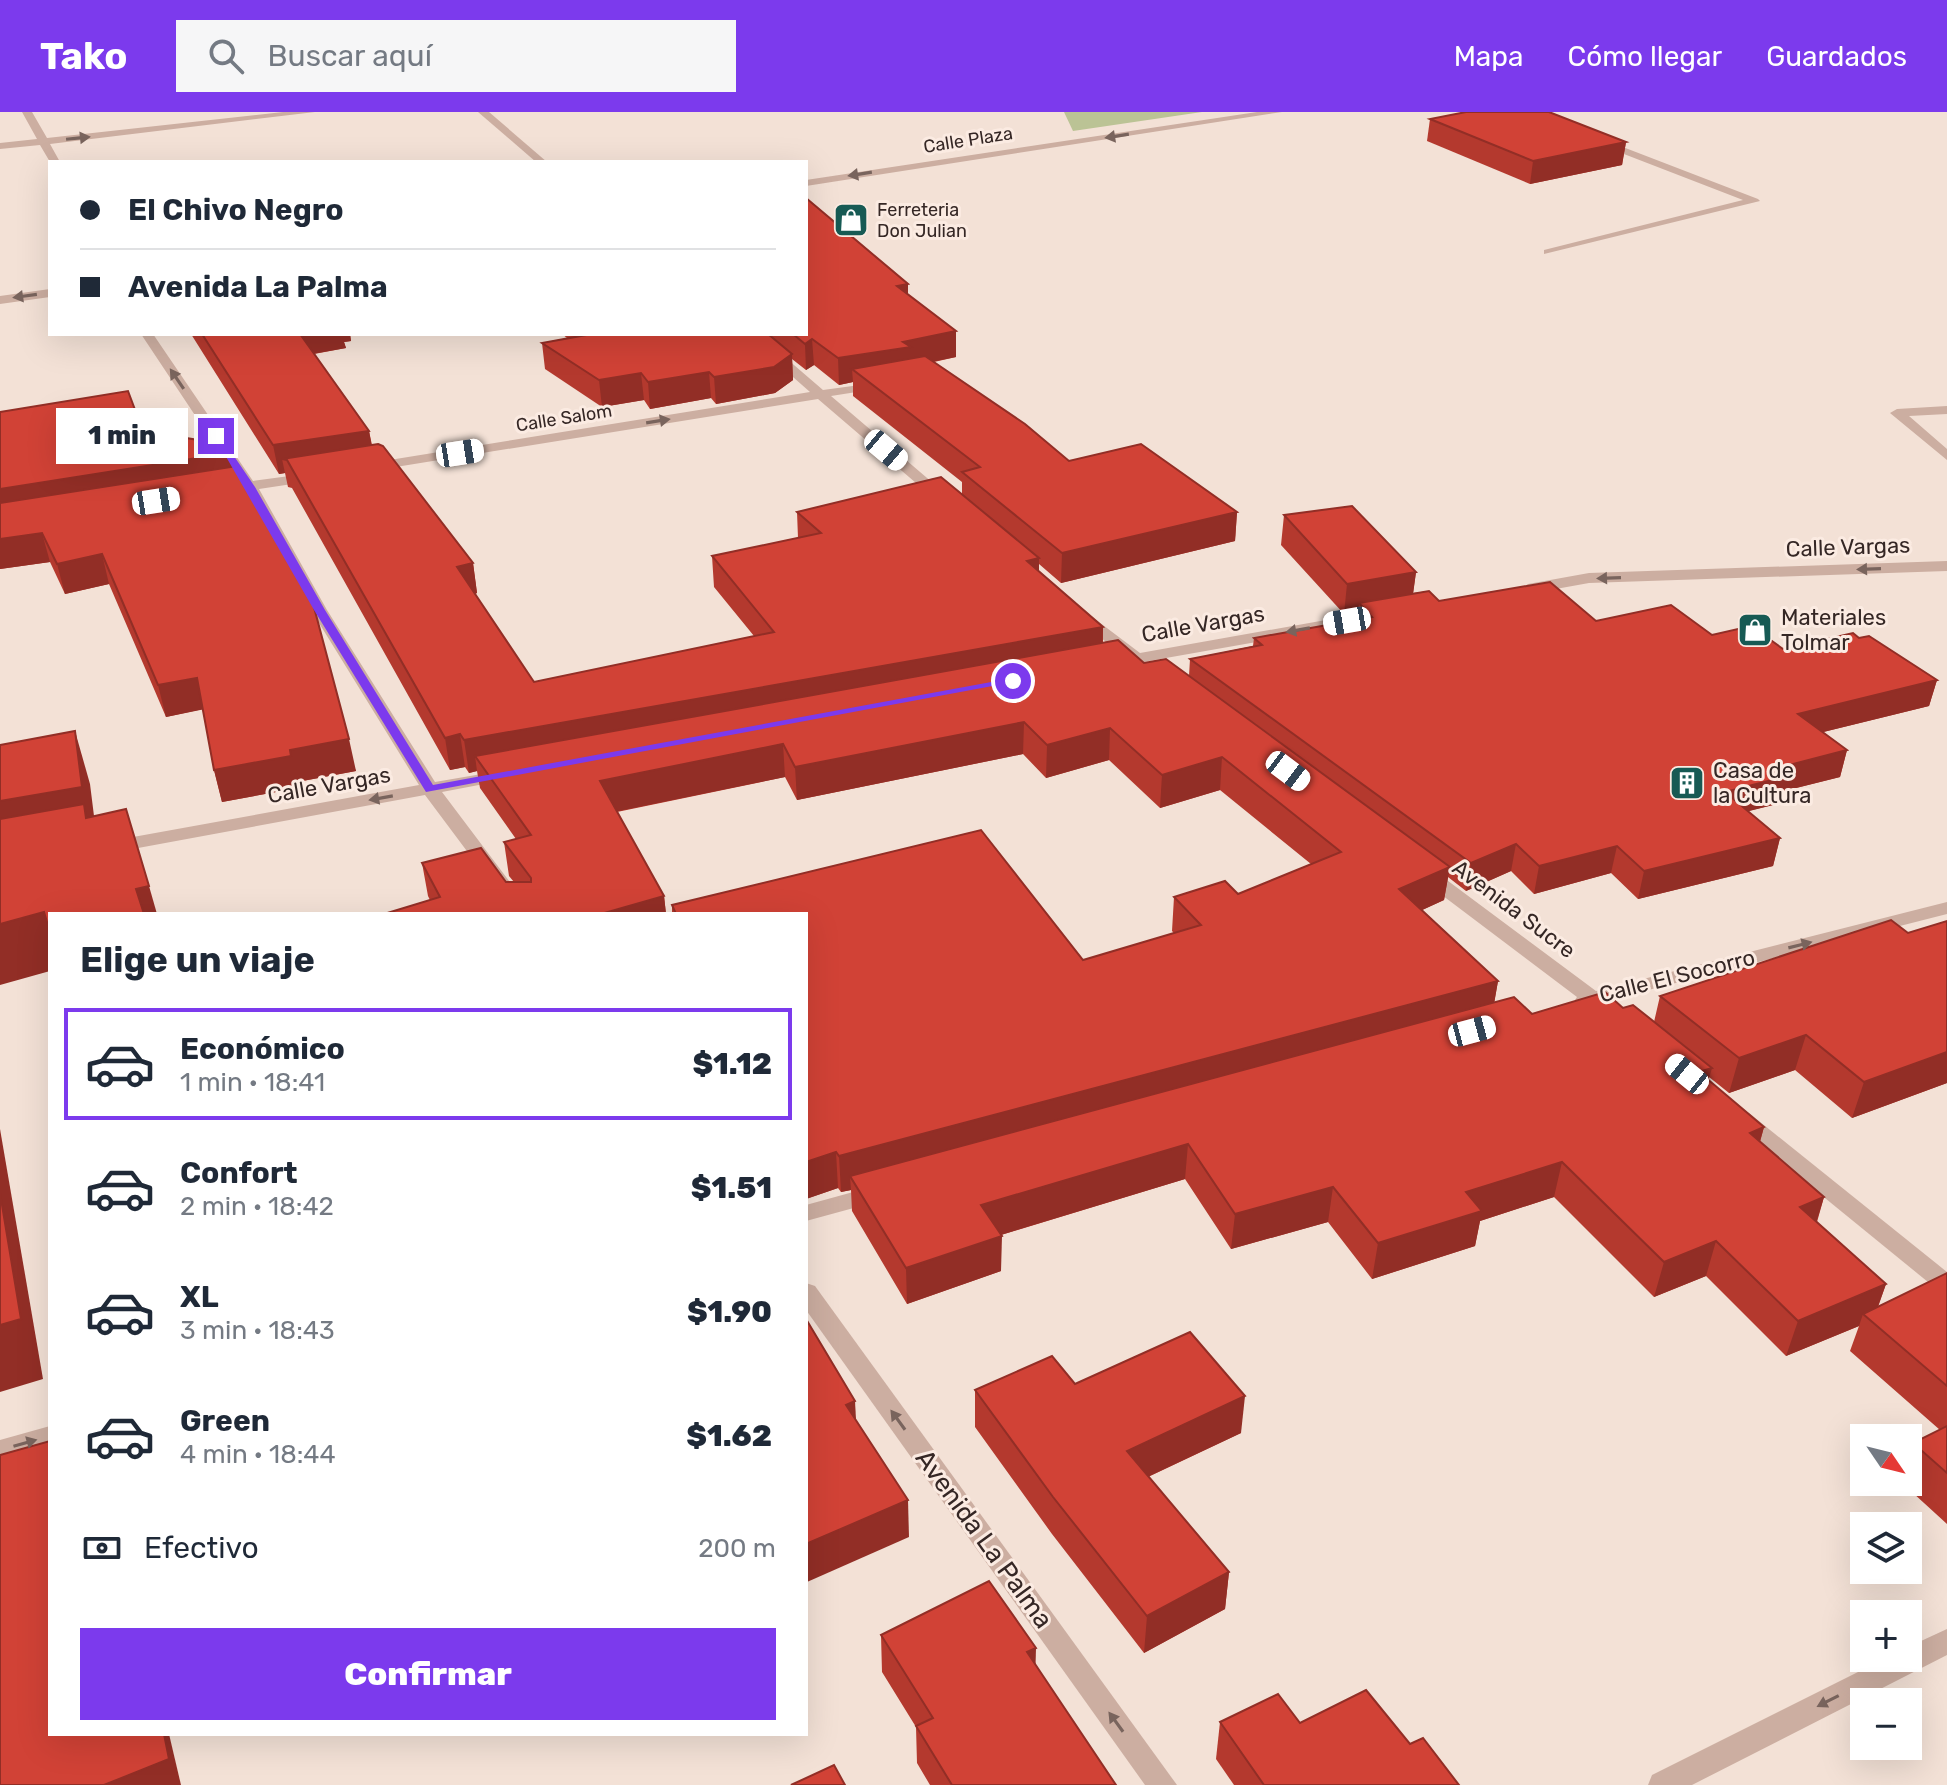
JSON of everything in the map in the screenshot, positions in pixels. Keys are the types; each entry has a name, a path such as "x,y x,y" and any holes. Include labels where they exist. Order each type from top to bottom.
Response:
{"street":[{"path":"27,112 54,160"},
{"path":"0,146 310,112"},
{"path":"483,112 540,160"},
{"path":"1155,130 1158,121 1170,112"},
{"name":"Calle Plaza","path":"808,183 1277,112"},
{"path":"1548,252 1754,201 1596,140"},
{"path":"0,300 48,293"},
{"path":"148,336 250,487 319,610 430,789 522,912"},
{"path":"752,336 960,513"},
{"name":"Calle Salom","path":"358,469 897,381"},
{"path":"1947,410 1897,413 1947,456"},
{"path":"203,494 327,474"},
{"name":"Calle Vargas","path":"1511,592 1589,578 1947,566"},
{"path":"1065,600 1161,677"},
{"name":"Calle Vargas","path":"1105,664 1402,611"},
{"name":"Calle Vargas","path":"92,850 524,772"},
{"name":"Avenida Sucre","path":"1415,866 1630,1027"},
{"name":"Calle El Socorro","path":"1562,1006 1947,908"},
{"path":"1727,1107 1947,1285"},
{"path":"808,1212 899,1188"},
{"name":"Avenida La Palma","path":"808,1295 1162,1785"},
{"path":"0,1450 48,1437"},
{"path":"1663,1785 1947,1641"}],"green space":[{"path":"1064,112 1202,112 1073,131"}],"building":[{"path":"1466,112 1549,112 1626,142 1533,161 1430,119"},
{"path":"808,200 908,284 897,286 956,331 903,342 911,347 838,358 812,339 805,344 795,336 808,336"},
{"path":"203,336 301,336 369,431 273,445"},
{"path":"580,336 770,336 792,354 774,367 714,377 709,372 648,382 641,373 599,380 542,343"},
{"path":"925,356 1025,424 1069,461 1141,444 1237,512 1062,553 962,472 980,467 852,369"},
{"path":"128,391 143,431 223,444 229,453 0,489 0,412"},
{"path":"378,444 383,446 473,563 457,567 534,682 774,632 712,556 821,533 797,512 941,477 1039,558 1027,561 1103,627 464,740 460,734 445,738 287,460 282,459"},
{"path":"237,466 311,596 349,739 290,750 291,756 214,770 197,678 158,685 102,554 57,564 42,533 0,539 0,503"},
{"path":"1352,506 1416,572 1347,584 1284,515"},
{"path":"1550,582 1596,621 1671,605 1712,635 1751,626 1783,649 1853,633 1859,638 1869,636 1937,680 1798,714 1847,750 1770,770 1780,778 1725,792 1780,838 1644,871 1617,846 1539,866 1516,844 1471,863 1190,659 1262,645 1254,638 1372,617 1359,603 1429,591 1439,601"},
{"path":"1118,640 1144,663 1166,659 1450,867 1399,889 1498,981 839,1156 836,1152 808,1161 808,912 675,912 672,905 981,830 1083,960 1201,925 1174,897 1225,881 1238,894 1341,852 1222,757 1162,775 1110,728 1047,745 1024,722 795,767 783,744 600,781 664,896 608,912 391,912 440,897 422,863 481,848 506,882 531,882 504,842 531,835 475,756"},
{"path":"75,731 82,787 0,801 0,745"},
{"path":"84,804 86,818 126,809 149,886 136,889 143,912 48,912 48,925 44,912 0,924 0,819"},
{"path":"1891,920 1908,933 1947,921 1947,1052 1864,1082 1806,1035 1739,1058 1660,996"},
{"path":"1605,992 1623,1008 1633,1005 1712,1068 1699,1072 1764,1127 1750,1133 1824,1197 1800,1207 1886,1284 1798,1321 1716,1241 1664,1262 1562,1162 1466,1192 1482,1211 1378,1243 1333,1187 1235,1214 1188,1144 981,1205 1002,1236 906,1268 850,1176 1514,997 1532,1014"},
{"path":"0,1193 21,1319 0,1325"},
{"path":"1947,1273 1947,1386 1863,1314"},
{"path":"808,1322 855,1401 846,1405 908,1500 808,1543"},
{"path":"1190,1332 1245,1396 1127,1451 1229,1572 1147,1616 1053,1497 975,1390 1052,1356 1075,1384"},
{"path":"1947,1426 1947,1473 1922,1451 1922,1438"},
{"path":"48,1442 48,1736 164,1736 169,1759 104,1785 0,1785 0,1455"},
{"path":"989,1581 1036,1648 1027,1652 1116,1785 952,1785 916,1726 933,1718 881,1635"},
{"path":"1366,1690 1410,1744 1423,1738 1459,1785 1264,1785 1220,1722 1278,1694 1300,1723"},
{"path":"834,1765 845,1785 791,1785"}],"place":[{"name":"Ferreteria Don Julian","path":"851,220"},
{"name":"Materiales Tolmar","path":"1755,630"},
{"name":"Casa de la Cultura","path":"1687,783"}],"route":[{"path":"216,436 250,487 319,610 430,789 1013,681"}]}
